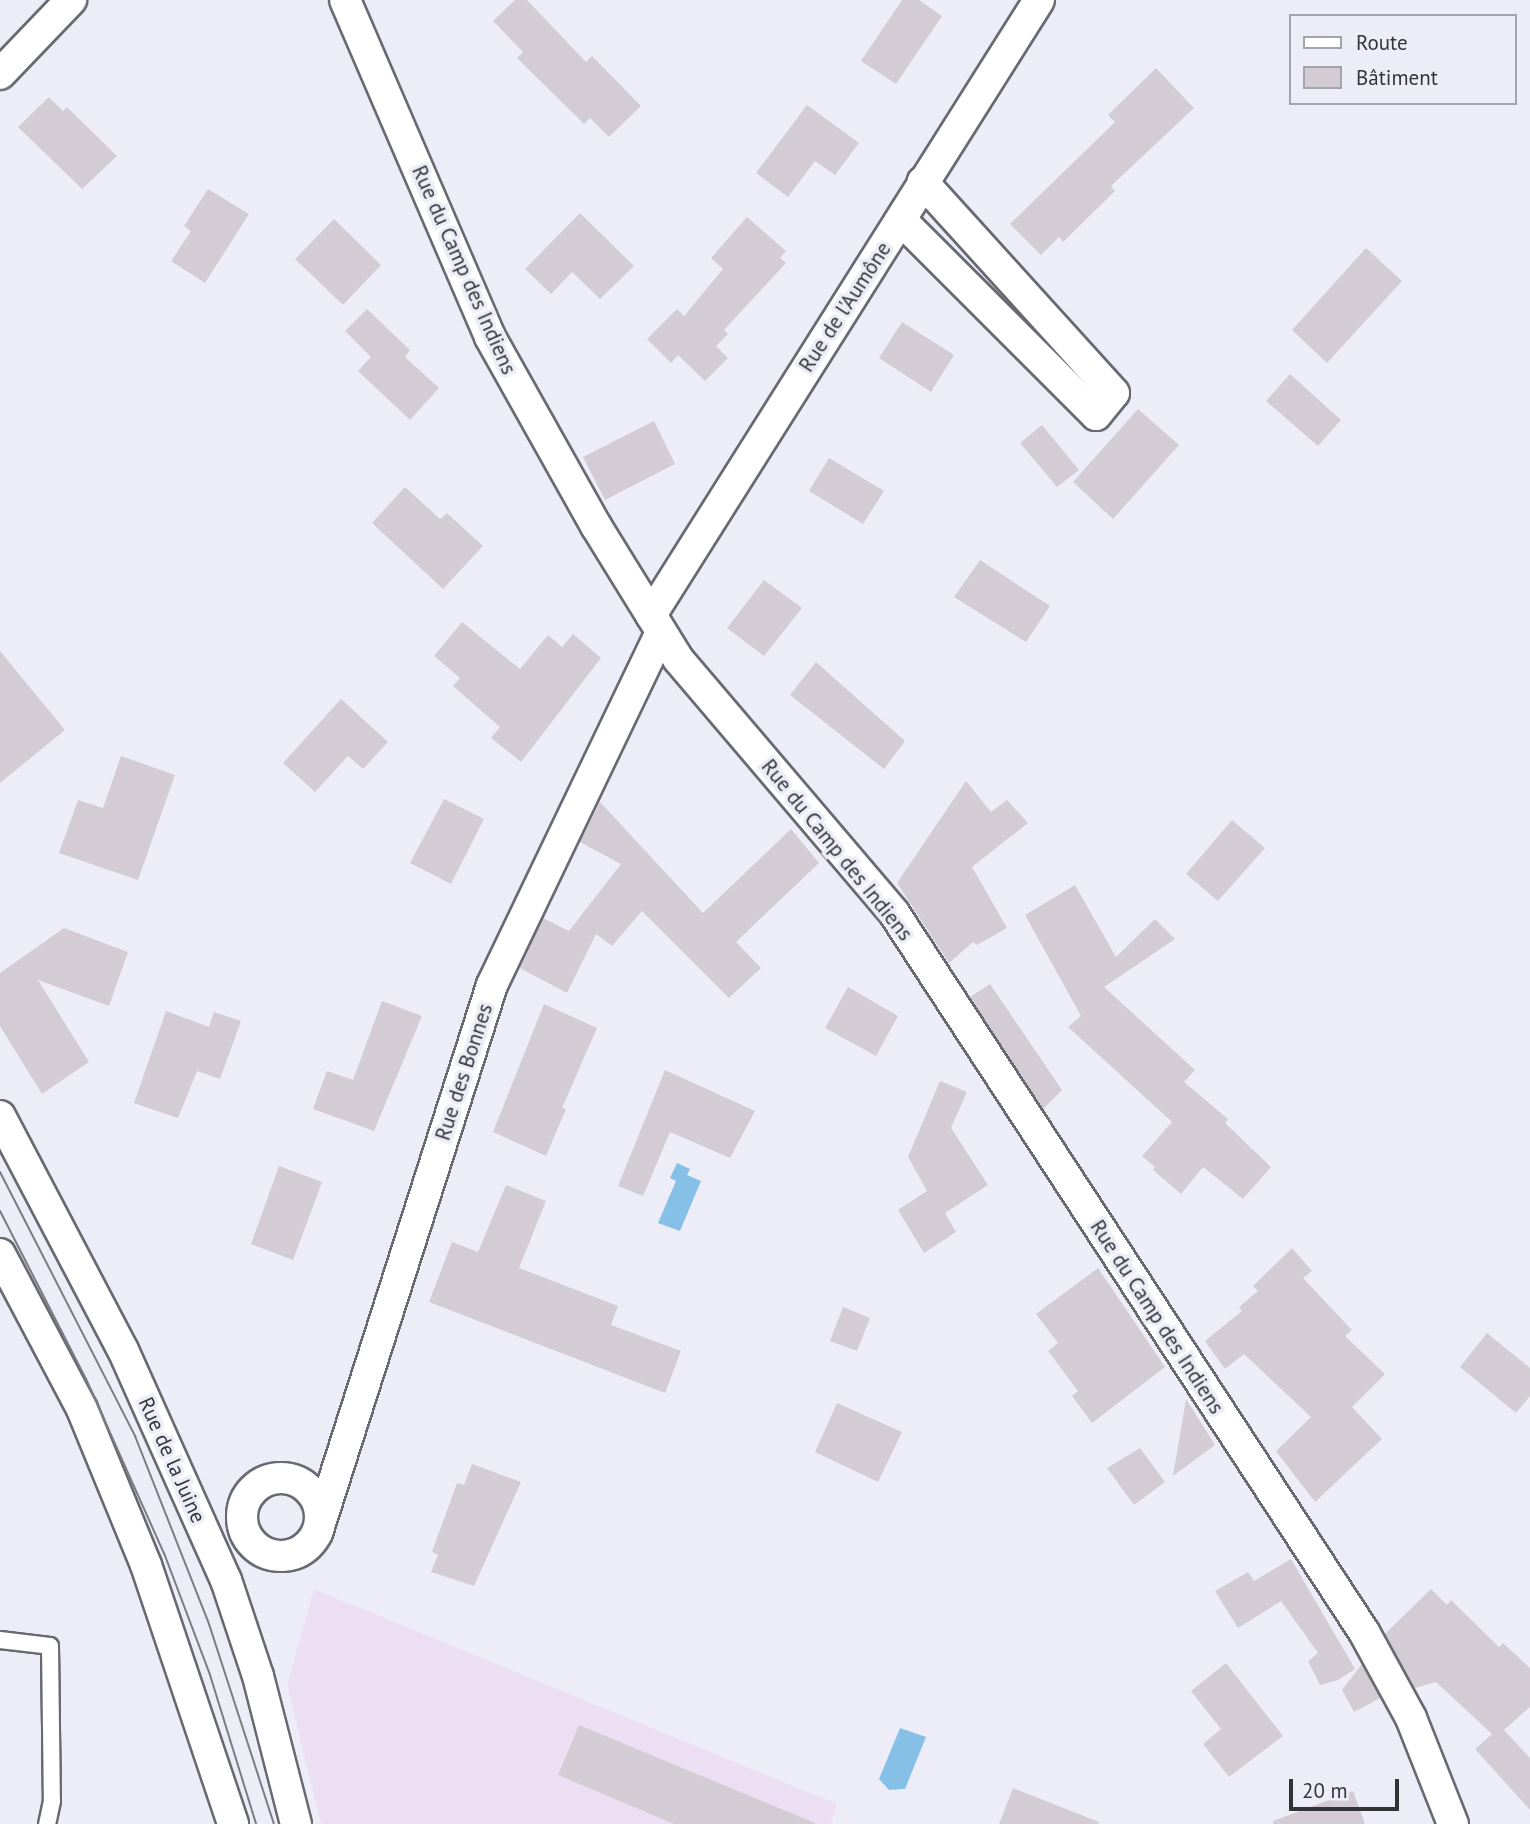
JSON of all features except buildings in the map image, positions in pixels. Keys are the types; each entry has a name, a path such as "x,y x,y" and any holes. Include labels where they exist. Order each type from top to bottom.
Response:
{"street":[{"path":"0,74 71,0"},
{"name":"Rue du Camp des Indiens","path":"345,0 490,337 656,623 678,659 894,913 1364,1632 1411,1718 1453,1824"},
{"name":"Rue de l'Aumône","path":"656,623 902,221 923,182 1039,0"},
{"path":"902,221 1096,415 1114,393 923,182"},
{"name":"Rue des Bonnes","path":"317,1534 492,985 656,623"},
{"name":"Rue de la Juine","path":"0,1116 123,1350 226,1580 258,1676 296,1824"},
{"path":"0,1254 82,1409 141,1553 233,1824"}],"lane":[{"path":"0,1640 50,1646 51,1801 47,1824"}],"shaded area":[{"path":"314,1589 837,1804 831,1824 321,1824 287,1685"}],"water":[{"path":"677,1163 690,1169 687,1175 701,1181 680,1231 658,1223 676,1181 670,1178"},
{"path":"900,1728 926,1737 905,1789 889,1790 879,1779"}],"tram line":[{"path":"0,1172 135,1436 208,1621 274,1824"},
{"path":"0,1211 86,1379 164,1553 210,1675 256,1824"}]}
